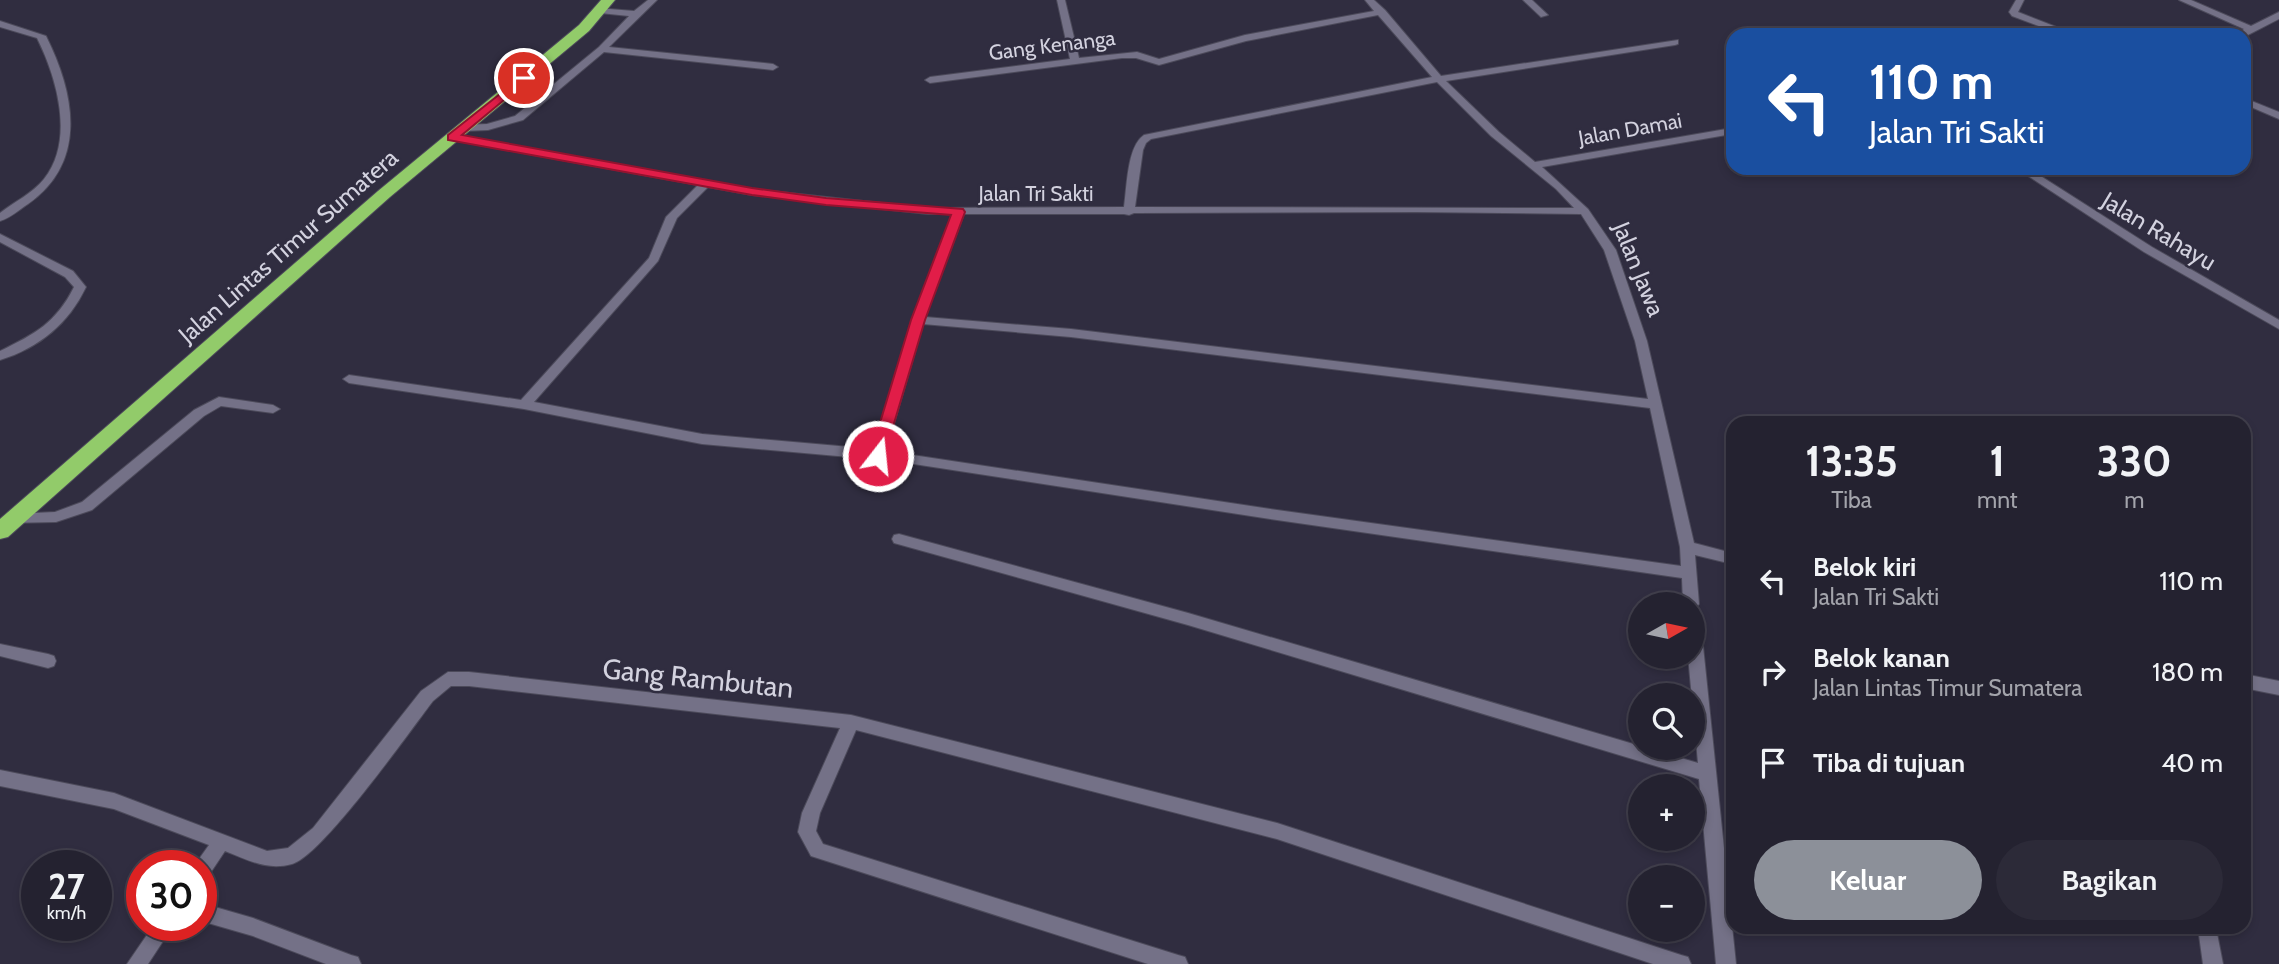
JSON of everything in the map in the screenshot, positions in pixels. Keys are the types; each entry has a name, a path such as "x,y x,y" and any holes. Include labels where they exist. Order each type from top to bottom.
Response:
{"highway":[{"name":"Jalan Lintas Timur Sumatera","path":"6,525 384,194 584,28 604,5"}],"street":[{"path":"458,133 519,118 602,50 653,0"},
{"path":"1061,0 1075,62"},
{"name":"Jalan Jawa","path":"1369,0 1439,79 1494,134 1534,165 1584,211 1600,231 1619,274 1641,341 1687,547 1689,592"},
{"path":"1527,0 1544,15"},
{"path":"2020,0 2013,12 2015,14 2053,28"},
{"path":"2183,0 2249,28"},
{"path":"604,5 636,14"},
{"name":"Gang Kenanga","path":"930,80 1130,55 1159,62 1245,38 1382,12"},
{"path":"2251,29 2279,15"},
{"path":"0,24 41,36 51,53 67,123 60,157 47,182 0,218"},
{"path":"1129,212 1139,150 1142,141 1148,137 1439,79 1675,42"},
{"path":"602,50 773,66"},
{"path":"2251,104 2279,116"},
{"name":"Jalan Damai","path":"1534,165 1726,132"},
{"name":"Jalan Tri Sakti","path":"458,133 706,183 826,202 959,212 1416,209 1584,211"},
{"name":"Jalan Rahayu","path":"2032,175 2223,295 2279,325"},
{"path":"524,405 654,259 672,217 706,183"},
{"path":"878,456 918,320 959,212"},
{"path":"0,237 68,274 80,288 71,308 50,330 0,356"},
{"path":"918,320 1071,333 1655,404"},
{"path":"349,379 524,405 702,439 878,456 1687,573"},
{"path":"6,525 56,517 87,506 199,413 219,401 273,409"},
{"path":"899,540 1188,619 1708,774"},
{"path":"1687,547 1726,557"},
{"path":"0,650 48,661"},
{"path":"1697,669 1726,964"},
{"name":"Gang Rambutan","path":"0,778 114,801 267,859 292,856 319,834 427,696 448,679 469,679 851,722 1277,831 1681,964"},
{"path":"2251,682 2279,688"},
{"path":"851,722 811,813 807,832 817,850 1178,964"},
{"path":"216,850 221,842"},
{"path":"217,917 351,964"},
{"path":"2208,934 2213,964"},
{"path":"137,964 153,941"}],"route":[{"path":"524,78 452,137 752,192 826,202 959,212 918,320 878,456"}]}
